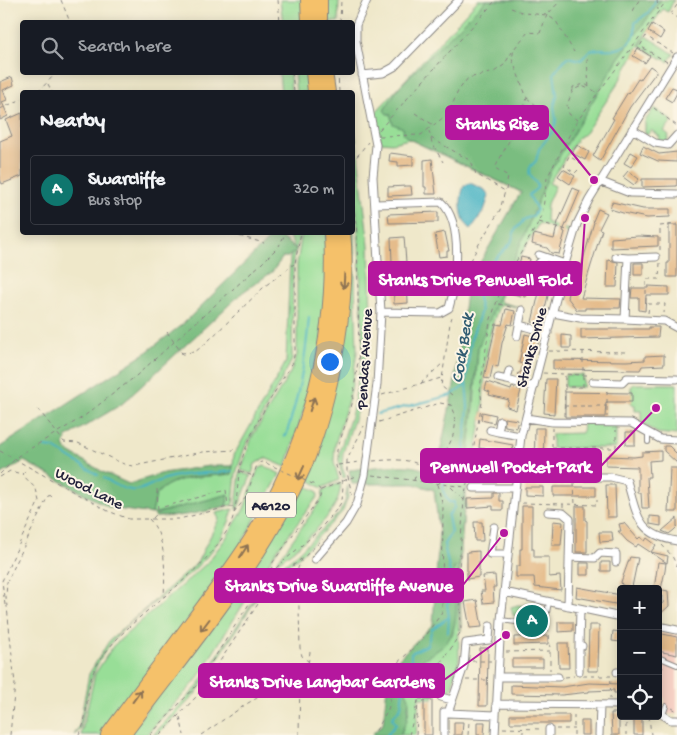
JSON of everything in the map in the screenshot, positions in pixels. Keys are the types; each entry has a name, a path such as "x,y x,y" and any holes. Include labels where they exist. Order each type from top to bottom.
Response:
{"highway":[{"path":"308,0 309,20"},
{"path":"320,0 320,20"},
{"path":"313,75 315,90"},
{"path":"325,75 328,90"},
{"name":"A6120","path":"108,735 235,564 264,517 290,465 312,405 322,364 332,288 331,235"},
{"name":"A6120","path":"123,735 262,545 304,467 323,414 336,353 344,278 343,235"}],"street":[{"name":"Pendas Avenue","path":"315,559 350,516 357,504 365,475 376,397 381,312 373,178 376,145 356,41 356,25 367,0"},
{"path":"362,75 383,73 394,67 460,0"},
{"name":"Stanks Drive","path":"495,731 501,620 512,503 521,436 565,264 583,211 676,60"},
{"path":"632,129 655,143 668,145 677,135"},
{"path":"600,181 630,193 677,194"},
{"path":"376,204 441,202 445,206 452,223 457,258 455,291 450,308 440,312 381,312"},
{"path":"537,271 542,257 565,264"},
{"path":"616,257 656,257"},
{"path":"625,319 628,258"},
{"path":"517,336 522,310"},
{"path":"553,313 580,318 648,319 664,321 677,328"},
{"path":"520,325 548,332"},
{"path":"507,380 509,371"},
{"path":"498,378 534,386"},
{"path":"593,382 622,383 628,378 677,379"},
{"path":"526,418 552,422 631,423 660,439 677,440"},
{"path":"498,432 500,421"},
{"path":"490,430 521,436"},
{"path":"575,476 629,479 643,527 655,536 677,541"},
{"path":"469,487 515,484"},
{"path":"548,512 563,513 570,519 568,606"},
{"path":"494,527 490,554 507,554"},
{"path":"569,557 595,558 600,553 616,554 616,562"},
{"path":"504,592 617,616"},
{"path":"579,671 581,646 580,608"},
{"path":"444,735 446,712 459,680 464,662 466,643 489,640 490,626"},
{"path":"662,627 677,629"},
{"path":"498,678 554,677"},
{"path":"441,696 452,700"},
{"path":"496,704 617,705"},
{"path":"600,705 600,735"},
{"path":"446,712 496,715"},
{"path":"662,714 677,720"}],"lane":[{"path":"648,432 648,442"},
{"path":"501,620 536,626 542,624 546,618 549,602"},
{"path":"662,659 677,665"},
{"path":"662,711 666,706"}],"path":[{"path":"61,0 69,20"},
{"path":"278,0 280,20"},
{"path":"340,20 341,0"},
{"path":"355,159 496,0"},
{"path":"374,136 413,137 435,126 449,113 458,91 468,78 494,72 504,65 528,32 540,33 546,15 561,0"},
{"path":"633,11 639,0"},
{"path":"657,0 658,10"},
{"path":"409,735 422,686 450,650 461,631 459,567 464,500 469,487 482,402 480,388 485,349 490,322 502,286 542,216 547,178 578,120 667,0"},
{"path":"677,5 671,14 677,18"},
{"path":"510,8 524,13 546,15 556,21 574,52"},
{"path":"646,36 676,60 640,46 646,36"},
{"path":"514,49 512,59 527,98 537,106"},
{"path":"587,59 589,89"},
{"path":"40,90 54,75"},
{"path":"292,75 294,90"},
{"path":"338,75 339,90"},
{"path":"47,83 51,90"},
{"path":"578,120 568,114 567,105 572,90 582,86 597,94"},
{"path":"461,283 479,244 500,210 508,176 495,168 521,118 527,98"},
{"path":"0,109 20,100"},
{"path":"648,104 677,126"},
{"path":"415,113 435,126"},
{"path":"429,130 430,138 443,162"},
{"path":"430,138 471,161 476,174 505,191"},
{"path":"578,170 576,173 564,166 569,156 582,164 580,167"},
{"path":"538,222 575,233"},
{"path":"276,568 298,550 338,509 343,494 342,480 336,466 337,450 352,404 359,354 355,223"},
{"path":"660,279 660,226 677,224"},
{"path":"235,235 264,243"},
{"path":"0,474 14,459 26,450 83,417 174,344 276,250 284,235"},
{"path":"78,735 84,720 92,675 114,642 204,562 228,529 235,508 236,479 250,436 293,362 295,350 295,263 300,235"},
{"path":"181,353 195,352 265,286 295,263"},
{"path":"664,279 646,279 646,304 665,304 664,321"},
{"path":"497,303 522,310"},
{"path":"648,319 649,304"},
{"path":"452,394 442,386 442,378 450,323 455,309"},
{"path":"167,332 184,356"},
{"path":"543,351 626,352"},
{"path":"583,351 583,387"},
{"path":"420,384 444,362"},
{"path":"538,373 590,375 593,382 583,387 565,387"},
{"path":"564,422 565,375"},
{"path":"376,397 442,378"},
{"path":"607,382 607,422"},
{"path":"373,423 433,404 446,403 451,406 454,410 456,428 452,440 433,468"},
{"path":"564,406 607,406"},
{"path":"38,409 64,442 78,443 126,466 203,452 234,450"},
{"path":"552,422 552,480"},
{"path":"552,448 616,448 616,422"},
{"name":"Wood Lane","path":"0,451 108,511 129,519 179,519 228,507 235,508"},
{"path":"338,465 394,460 433,468"},
{"path":"234,513 246,497 258,464 266,463 317,486 321,490"},
{"path":"422,466 430,484"},
{"path":"22,474 28,468"},
{"path":"433,468 440,483"},
{"path":"552,469 572,469 575,476 575,505"},
{"path":"239,470 253,476"},
{"path":"0,477 10,471 22,474 36,489 39,501 1,581 5,605"},
{"path":"321,490 349,477 365,475 446,486 469,487"},
{"path":"201,735 248,703 306,672 381,673 393,669 430,631 442,613 443,506 436,484 436,476"},
{"path":"515,484 570,480 575,476"},
{"path":"414,481 415,477 428,479"},
{"path":"450,486 464,500"},
{"path":"157,489 158,512"},
{"path":"154,518 163,507 226,490 228,507"},
{"path":"271,571 273,562 320,497 321,490"},
{"path":"10,735 15,684 6,597 8,580 48,496 53,494"},
{"path":"512,503 597,505 597,500"},
{"path":"563,504 563,513"},
{"path":"149,519 157,528 161,538 164,597"},
{"path":"655,536 672,556 677,566"},
{"path":"160,735 180,716 215,671 272,584 302,559"},
{"path":"1,581 8,580"},
{"path":"150,735 196,686 262,584"},
{"path":"542,624 550,631 550,651 554,677 609,675 610,705"},
{"path":"500,652 550,651"},
{"path":"299,735 298,690 300,679 306,672 310,652"},
{"path":"464,662 499,661"},
{"path":"659,675 667,661"},
{"path":"373,735 384,718 391,702 389,684 393,669"},
{"path":"381,673 389,684"},
{"path":"459,680 498,678"},
{"path":"418,699 438,698 446,712"},
{"path":"416,735 418,699"},
{"path":"574,705 574,735"},
{"path":"672,708 677,711"},
{"path":"468,735 469,714"},
{"path":"180,716 184,735"},
{"path":"626,720 626,735"},
{"path":"649,720 651,735"},
{"path":"495,731 523,729 549,732 574,729"},
{"path":"523,729 523,735"}],"shaded area":[{"path":"662,633 677,635 677,714 665,714 665,698 662,698"}],"green space":[{"path":"280,0 304,0 305,20 283,20"},
{"path":"324,0 339,0 338,20 325,20"},
{"path":"478,0 674,0 668,12 663,9 646,33 617,85 585,133 578,138 549,183 555,186 547,204 546,222 571,231 570,234 539,223 501,291 500,302 519,307 500,304 489,340 481,421 470,476 475,476 475,482 469,482 466,494 467,508 464,509 460,565 461,631 458,568 459,660 451,690 446,693 436,689 433,698 419,698 416,735 400,735 409,712 409,702 401,680 405,676 411,675 423,657 433,652 453,634 454,568 474,407 478,348 521,192 409,139 392,143 381,142 375,113"},
{"path":"486,0 661,0 618,59 550,172 478,348 459,567 454,568 456,610 453,631 449,640 442,647 421,661 411,675 405,676 401,680 409,698 407,720 400,735 371,735 383,724 389,668 433,624 439,532 434,490 414,484 352,484 349,470 382,466 407,466 428,471 435,477 454,386 467,285 521,192 409,139 404,135 403,128 393,124 390,114 387,114 384,110 399,87"},
{"path":"646,36 674,54 668,62 640,46"},
{"path":"279,75 290,75 291,90 281,90"},
{"path":"294,75 309,75 311,90 296,90"},
{"path":"654,108 672,121 664,131 669,135 667,142 657,141 660,137 651,130 647,135 645,133 645,121"},
{"path":"355,131 369,246 371,318 359,404 343,453 342,467 346,477 343,478 339,453 352,413 363,353 359,242 355,200"},
{"path":"273,235 278,235 297,250 288,257 283,257 272,272 243,292 122,404 67,437 64,445 67,451 103,472 129,484 163,473 209,466 233,466 232,474 191,478 171,483 156,495 152,514 110,508 24,461 0,475 0,447 144,354 184,323"},
{"path":"288,235 299,235 293,260 292,360 245,447 236,473 233,505 226,506 229,495 152,514 156,495 169,484 190,478 232,474 234,455 286,362 290,258 295,248"},
{"path":"302,235 327,235 328,278 319,360 286,467 265,458 255,464 252,474 241,470 252,437 290,373 297,355 297,264"},
{"path":"347,235 354,235 357,352 351,390 335,445 334,462 339,480 322,488 303,476"},
{"path":"565,375 583,375 583,387 565,387"},
{"path":"634,384 677,384 677,435 657,433 641,422 641,411 635,411 635,405 631,404 631,387"},
{"path":"583,422 616,422 616,448 552,448 552,434 582,433"},
{"path":"265,466 280,474 234,557 103,735 81,735 95,674 113,646 207,563 226,538 244,509 258,469"},
{"path":"240,472 251,476 237,510 236,509"},
{"path":"340,483 335,505 327,517 307,539 276,563 322,499 323,490"},
{"path":"348,483 348,497 343,511 301,555 270,577 196,693 157,735 153,735 197,687 269,577 299,552 339,513 345,502"},
{"path":"301,484 317,491 318,496 275,553 195,682 146,735 129,735"},
{"path":"229,494 226,506 174,516 155,517 154,514"},
{"path":"233,509 226,530 214,548 181,581 127,626 104,653 93,674 80,730 74,735 79,727 89,674 109,641 197,563 219,519 216,513"},
{"path":"518,605 535,609 539,612 538,617 529,620 513,615 511,607"}],"water":[{"path":"470,183 485,190 489,196 484,211 471,229 464,220 461,209 461,197 464,186"}],"building":[{"path":"652,24 664,32 660,39 648,31"},
{"path":"638,48 650,56 645,63 633,56"},
{"path":"650,66 657,71 630,107 600,161 593,156 614,119 612,118 628,92"},
{"path":"12,77 14,85 3,90 7,100 2,102 8,116 0,120 0,82"},
{"path":"672,87 677,89 677,93 672,102 665,98"},
{"path":"20,114 20,177 2,184 0,179 0,141 12,136 6,120"},
{"path":"577,145 589,152 585,160 572,153"},
{"path":"643,146 659,154 677,152 677,162 658,161 640,153"},
{"path":"631,152 638,156 631,167 624,163"},
{"path":"390,153 413,156 413,165 398,166 398,162 389,161"},
{"path":"432,159 436,194 426,194 426,187 424,187 424,160"},
{"path":"563,169 575,176 570,184 558,176"},
{"path":"628,171 639,179 634,185 623,177"},
{"path":"642,179 677,179 677,186 642,187"},
{"path":"411,186 412,195 388,196 388,187"},
{"path":"573,188 580,191 563,231 565,232 559,254 551,253 547,248 532,244 534,234 554,239 558,222"},
{"path":"612,202 643,209 670,209 670,217 647,218 623,213 610,209"},
{"path":"598,209 607,213 599,229 602,230 581,298 621,299 620,308 585,308 585,310 577,310 567,297 569,290 574,291"},
{"path":"438,212 438,222 389,223 388,214"},
{"path":"669,225 677,225 677,277 667,277"},
{"path":"445,232 449,251 447,251 447,256 439,257 435,234"},
{"path":"404,237 406,262 392,262 391,238"},
{"path":"658,237 658,246 611,248 611,238"},
{"path":"521,257 530,259 527,276 516,274"},
{"path":"608,260 618,262 617,287 607,287"},
{"path":"634,263 643,263 643,275 634,275"},
{"path":"543,267 557,270 555,279 552,279 541,325 532,322 543,276 541,276"},
{"path":"407,278 408,303 394,304 393,279"},
{"path":"507,282 527,287 525,297 505,292"},
{"path":"648,286 669,287 669,295 646,295 645,311 639,310 639,298 631,298 632,288 648,288"},
{"path":"506,309 515,311 512,325 508,324 502,343 498,367 493,365 490,379 484,378 496,324 502,325"},
{"path":"649,327 659,327 658,337 581,339 581,329 649,329"},
{"path":"525,334 540,338 537,347 533,345 526,376 522,378 517,374 521,372 523,364 519,363"},
{"path":"562,335 571,336 571,348 562,348"},
{"path":"664,355 664,365 642,366 640,370 553,369 553,360 626,361 645,360 645,356"},
{"path":"546,379 556,379 554,414 544,413"},
{"path":"487,382 511,390 512,387 521,390 516,410 507,407 509,400 489,395 490,392 485,390"},
{"path":"565,392 632,393 632,402 606,402 605,417 565,417"},
{"path":"482,412 496,415 494,423 481,420"},
{"path":"504,418 518,420 516,428 505,426"},
{"path":"535,428 544,428 543,475 534,475"},
{"path":"626,432 635,432 635,445 626,445"},
{"path":"480,439 513,445 512,453 479,448"},
{"path":"664,446 669,446 677,454 677,463 664,451"},
{"path":"661,451 661,460 649,461 650,477 647,477 649,508 642,508 641,493 638,493 638,467 606,466 606,456 634,457 642,456 642,452"},
{"path":"670,468 677,468 677,512 668,512"},
{"path":"606,485 615,485 616,517 607,517"},
{"path":"525,487 543,487 543,496 525,495"},
{"path":"553,487 596,487 596,496 553,496"},
{"path":"493,493 499,493 499,501 503,501 503,510 493,510 493,506 467,508 467,499 493,498"},
{"path":"522,506 532,506 532,549 534,549 534,557 549,557 549,577 560,576 561,590 535,587 534,577 516,577 516,566 520,566 520,549 522,549"},
{"path":"576,506 585,506 587,552 576,552"},
{"path":"650,516 661,517 661,526 650,524"},
{"path":"677,518 677,527 674,530 669,534 662,531"},
{"path":"553,521 563,522 561,545 552,545"},
{"path":"474,522 482,522 483,541 475,541"},
{"path":"624,523 638,539 640,537 645,541 647,538 656,545 651,552 668,556 667,563 638,544 636,547 627,541 618,531 621,531 619,524"},
{"path":"599,532 612,532 613,541 600,542"},
{"path":"479,551 479,577 467,579 467,552"},
{"path":"630,557 638,558 632,585 622,585 621,582"},
{"path":"601,562 610,562 610,571 601,571"},
{"path":"658,562 666,563 662,585 655,585"},
{"path":"580,563 589,563 589,575 580,575"},
{"path":"495,575 496,587 493,587 494,602 483,603 481,591 485,591 483,576"},
{"path":"577,587 617,594 617,604 576,597"},
{"path":"662,590 668,591 669,606 662,612 662,604"},
{"path":"477,600 482,627 470,628 465,602"},
{"path":"558,622 573,622 573,631 558,632"},
{"path":"589,625 599,625 598,671 588,671"},
{"path":"613,631 617,632 617,642 612,641"},
{"path":"662,634 677,637 677,655 662,652"},
{"path":"548,636 548,644 514,645 514,637"},
{"path":"558,643 568,643 569,668 559,668"},
{"path":"480,648 488,648 487,706 479,706"},
{"path":"512,659 543,659 543,667 512,667"},
{"path":"589,683 617,684 617,693 614,693 614,690 562,695 511,694 511,685 562,687"},
{"path":"424,700 432,700 432,735 424,735"},
{"path":"611,713 617,713 619,735 612,735"},
{"path":"510,715 569,715 569,723 510,723"},
{"path":"634,720 642,720 642,735 634,735"},
{"path":"581,721 589,721 589,735 581,735"},
{"path":"454,722 463,722 462,735 454,735"},
{"path":"477,722 485,722 484,735 477,735"}],"waterway":[{"name":"Cock Beck","path":"387,735 396,724 392,718 401,707 403,690 397,683 399,673 411,668 411,653 427,645 432,629 449,617 447,604 454,594 449,588 450,573 444,544 451,533 448,516 454,508 454,502 449,502 443,491 447,457 458,465 463,462 468,407 466,381 471,339 481,311 475,285 481,279 491,276 494,260 511,243 515,230 525,219 533,216 537,210 529,195 537,188 537,184 529,174 530,167 536,161 539,149 553,131 556,121 554,106 557,96 554,73 567,57 581,60 595,49 618,49 624,47 635,35 635,23 649,12 656,0"},
{"path":"284,436 291,420 298,391 304,362 309,317"},
{"path":"377,414 452,395 466,385"},
{"path":"45,447 54,448 98,475"},
{"path":"104,478 117,486 135,490 177,476 232,471"},
{"path":"448,632 449,617"}],"place":[{"name":"Stanks Rise","path":"594,180"},
{"name":"Stanks Drive Penwell Fold","path":"585,218"},
{"name":"Pennwell Pocket Park","path":"656,408"},
{"name":"Stanks Drive Swarcliffe Avenue","path":"504,533"},
{"name":"Swarcliffe","path":"532,621"},
{"name":"Stanks Drive Langbar Gardens","path":"506,635"}]}
